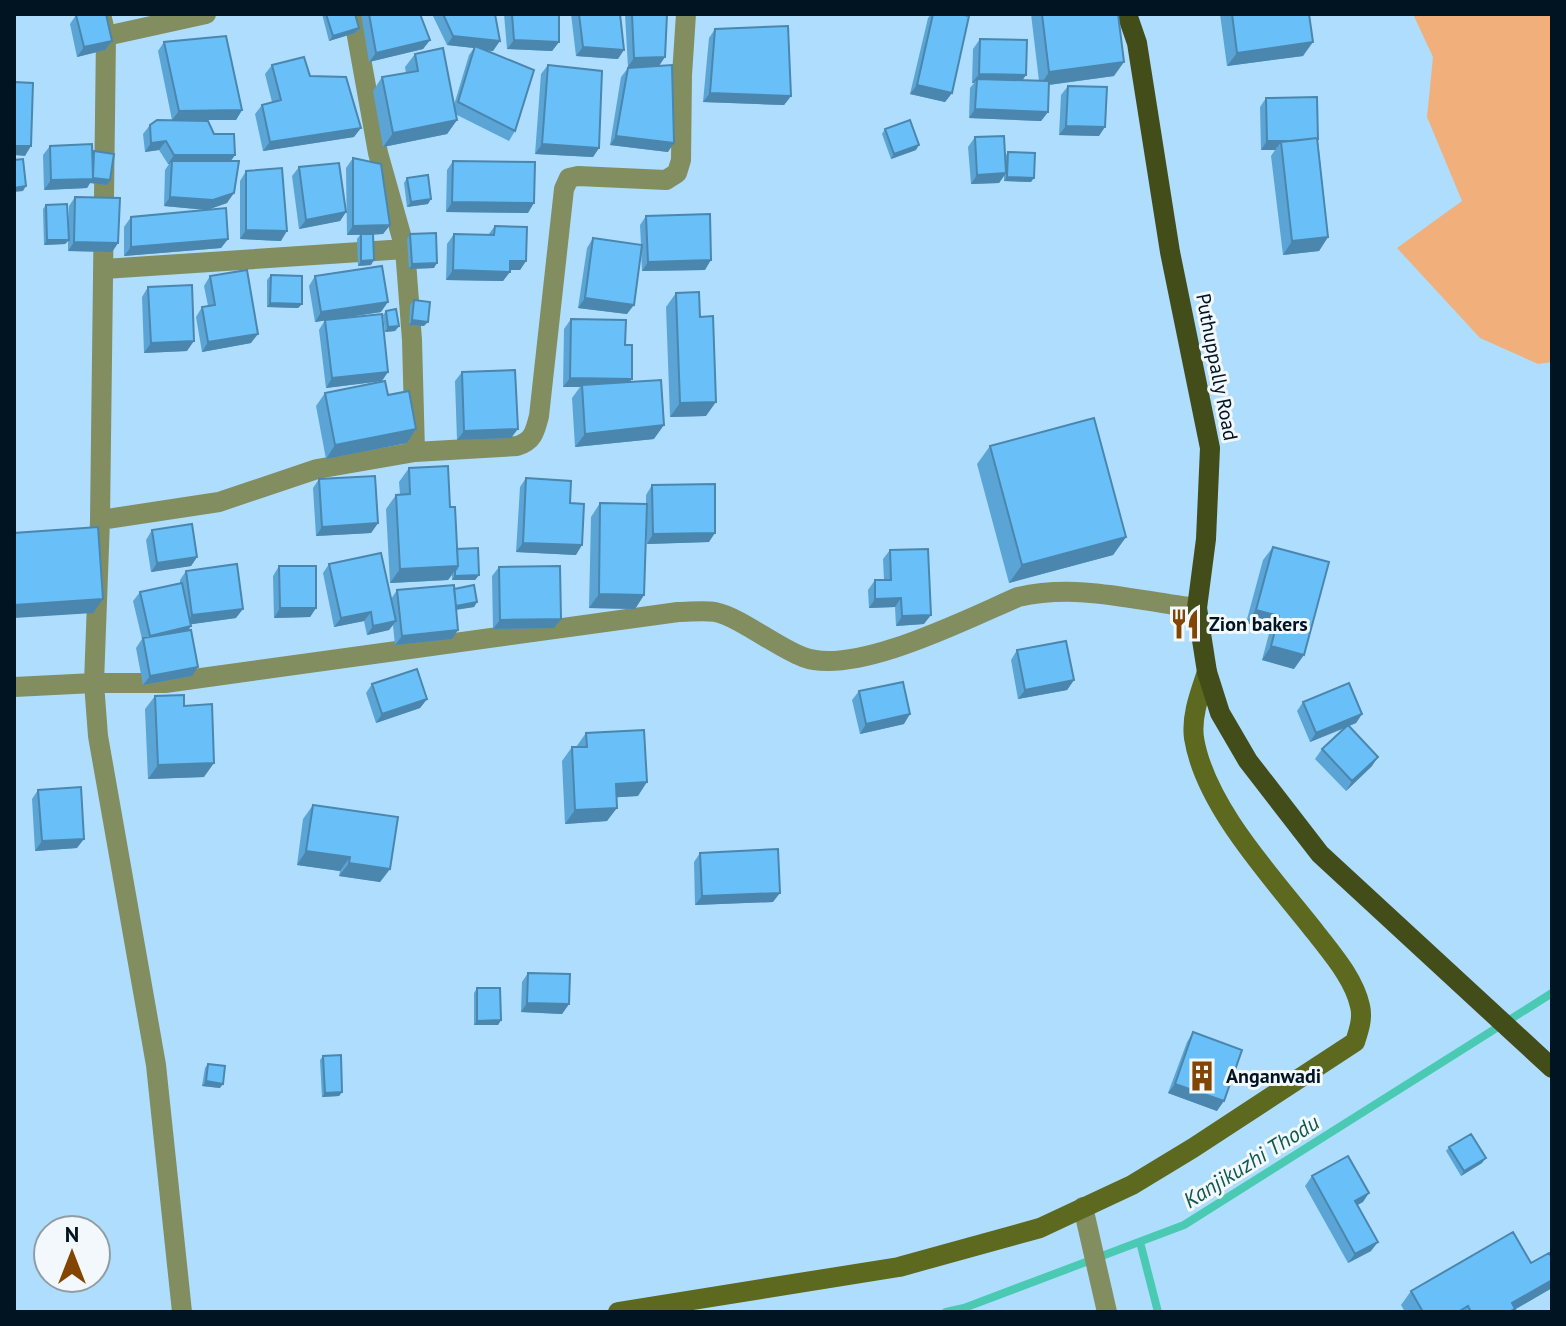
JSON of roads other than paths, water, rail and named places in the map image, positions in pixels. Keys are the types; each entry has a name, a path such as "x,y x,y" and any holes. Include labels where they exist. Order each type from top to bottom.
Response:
{"main road":[{"name":"Puthuppally Road","path":"1127,14 1137,43 1170,252 1210,448 1206,539 1197,608 1207,672 1220,713 1248,761 1320,854 1552,1068"}],"street":[{"path":"101,14 106,36 104,269 94,683 98,736 156,1065 182,1312"},
{"path":"106,36 206,14"},
{"path":"353,14 378,153 405,249 412,340 415,452"},
{"path":"100,520 219,502 317,469 415,452 526,443 535,434 545,377 564,189 569,178 578,176 666,180 677,173 681,160 686,14"},
{"path":"104,269 405,249"},
{"path":"14,687 165,683 678,612 718,613 805,658 825,661 854,658 897,647 1018,597 1035,594 1093,591 1197,608"},
{"path":"618,1312 899,1267 1040,1228 1132,1185 1355,1042 1361,1009 1355,990 1337,960 1235,829 1210,788 1194,737 1196,705 1207,672"},
{"path":"1083,1207 1107,1312"}],"waterway":[{"name":"Kanjikuzhi Thodu","path":"946,1312 964,1308 1184,1225 1552,993"},
{"path":"1140,1242 1158,1312"}],"place":[{"name":"Zion bakers","path":"1185,624"},
{"name":"Anganwadi","path":"1202,1076"}]}
